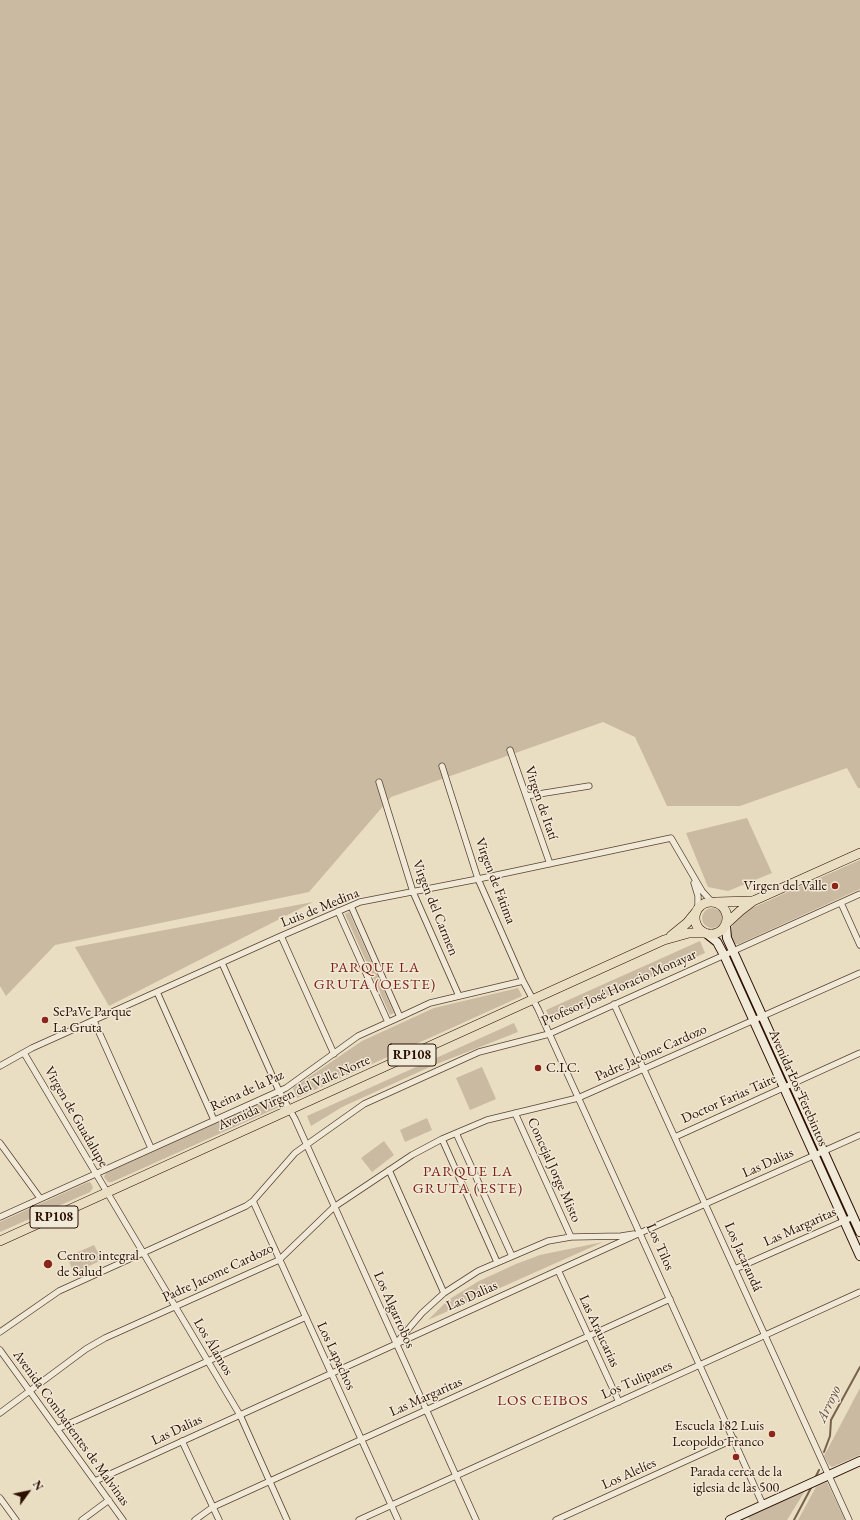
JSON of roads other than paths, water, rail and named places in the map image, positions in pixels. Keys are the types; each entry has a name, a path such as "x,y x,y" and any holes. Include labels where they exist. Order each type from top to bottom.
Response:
{"main road":[{"name":"RP108","path":"706,934 718,933 740,911 753,901 860,853"},
{"name":"RP108","path":"697,910 704,903 753,901"},
{"path":"713,902 720,904 727,912 726,925"},
{"path":"697,910 695,922 697,927 706,934"},
{"name":"Avenida Virgen del Valle Norte","path":"664,940 687,923 697,910"},
{"name":"Avenida Los Terebintos","path":"726,925 727,938 860,1232"},
{"name":"Avenida Virgen del Valle Norte","path":"0,1241 664,940 689,934 706,934"},
{"name":"Avenida Los Terebintos","path":"706,934 717,942 724,955 860,1256"},
{"path":"730,1520 860,1461"}],"street":[{"name":"Virgen de Itatí","path":"510,750 550,864"},
{"name":"Virgen de Fátima","path":"442,766 478,879 523,981 533,1000"},
{"name":"Virgen del Carmen","path":"379,782 413,892 459,996"},
{"path":"526,796 589,786"},
{"name":"Luis de Medina","path":"0,1066 32,1048 351,906 671,838 690,871"},
{"path":"690,871 702,891 713,902"},
{"path":"690,871 698,896 697,910"},
{"name":"Profesor José Horacio Monayar","path":"0,1332 59,1292 246,1206 253,1201 295,1153 356,1109 371,1101 479,1052 549,1034 860,894"},
{"path":"840,903 860,945"},
{"path":"351,906 400,1017"},
{"path":"338,911 388,1022"},
{"path":"281,936 334,1054"},
{"name":"Los Algarrobos","path":"222,963 279,1091 306,1144 476,1520"},
{"name":"Padre Jacome Cardozo","path":"0,1412 86,1349 105,1338 279,1260 334,1207 412,1155 456,1133 487,1120 578,1098 860,973"},
{"name":"Reina de la Paz","path":"0,1216 286,1088 358,1036 430,1003 523,981"},
{"path":"157,992 214,1120"},
{"name":"Los Tilos","path":"533,1000 763,1505"},
{"name":"Los Jacarandá","path":"614,1004 849,1520"},
{"path":"94,1021 151,1148"},
{"name":"Virgen de Guadalupe","path":"24,1053 107,1192"},
{"name":"Doctor Farias Taire","path":"675,1137 860,1053"},
{"name":"Concejal Jorge Misto","path":"515,1113 571,1237"},
{"path":"456,1133 512,1256"},
{"name":"Las Dalias","path":"95,1481 860,1134"},
{"path":"442,1140 497,1262"},
{"path":"0,1143 40,1198"},
{"path":"389,1170 444,1293"},
{"name":"Los Álamos","path":"107,1192 240,1415 287,1520"},
{"name":"Los Lapachos","path":"253,1201 398,1520"},
{"name":"Las Margaritas","path":"735,1269 853,1217"},
{"path":"396,1344 422,1313 444,1293 478,1271 497,1262 548,1241 571,1237 621,1236 640,1233"},
{"name":"Las Araucarias","path":"558,1270 619,1402"},
{"name":"Los Tulipanes","path":"359,1520 860,1292"},
{"name":"Las Margaritas","path":"195,1520 213,1507 670,1299"},
{"path":"57,1429 306,1317"},
{"name":"Avenida Combatientes de Malvinas","path":"0,1350 123,1520"},
{"name":"Los Alelíes","path":"556,1520 734,1439"},
{"path":"182,1442 219,1520"},
{"path":"0,1498 16,1520"},
{"path":"82,1520 109,1500"}],"waterway":[{"name":"Arroyo","path":"824,1452 830,1436 831,1420 860,1367"},
{"name":"Arroyo","path":"815,1478 819,1470"},
{"name":"Arroyo","path":"794,1520 812,1486"}],"place":[{"name":"Virgen del Valle","path":"835,886"},
{"name":"SePaVe Parque La Gruta","path":"45,1020"},
{"name":"C.I.C.","path":"538,1068"},
{"name":"Centro integral de Salud","path":"48,1264"},
{"name":"Escuela 182 Luis Leopoldo Franco","path":"772,1434"},
{"name":"Parada cerca de la iglesia de las 500","path":"736,1457"}],"district":[{"name":"PARQUE LA GRUTA (OESTE)","path":"375,976"},
{"name":"PARQUE LA GRUTA (ESTE)","path":"468,1180"},
{"name":"LOS CEIBOS","path":"543,1401"}]}
